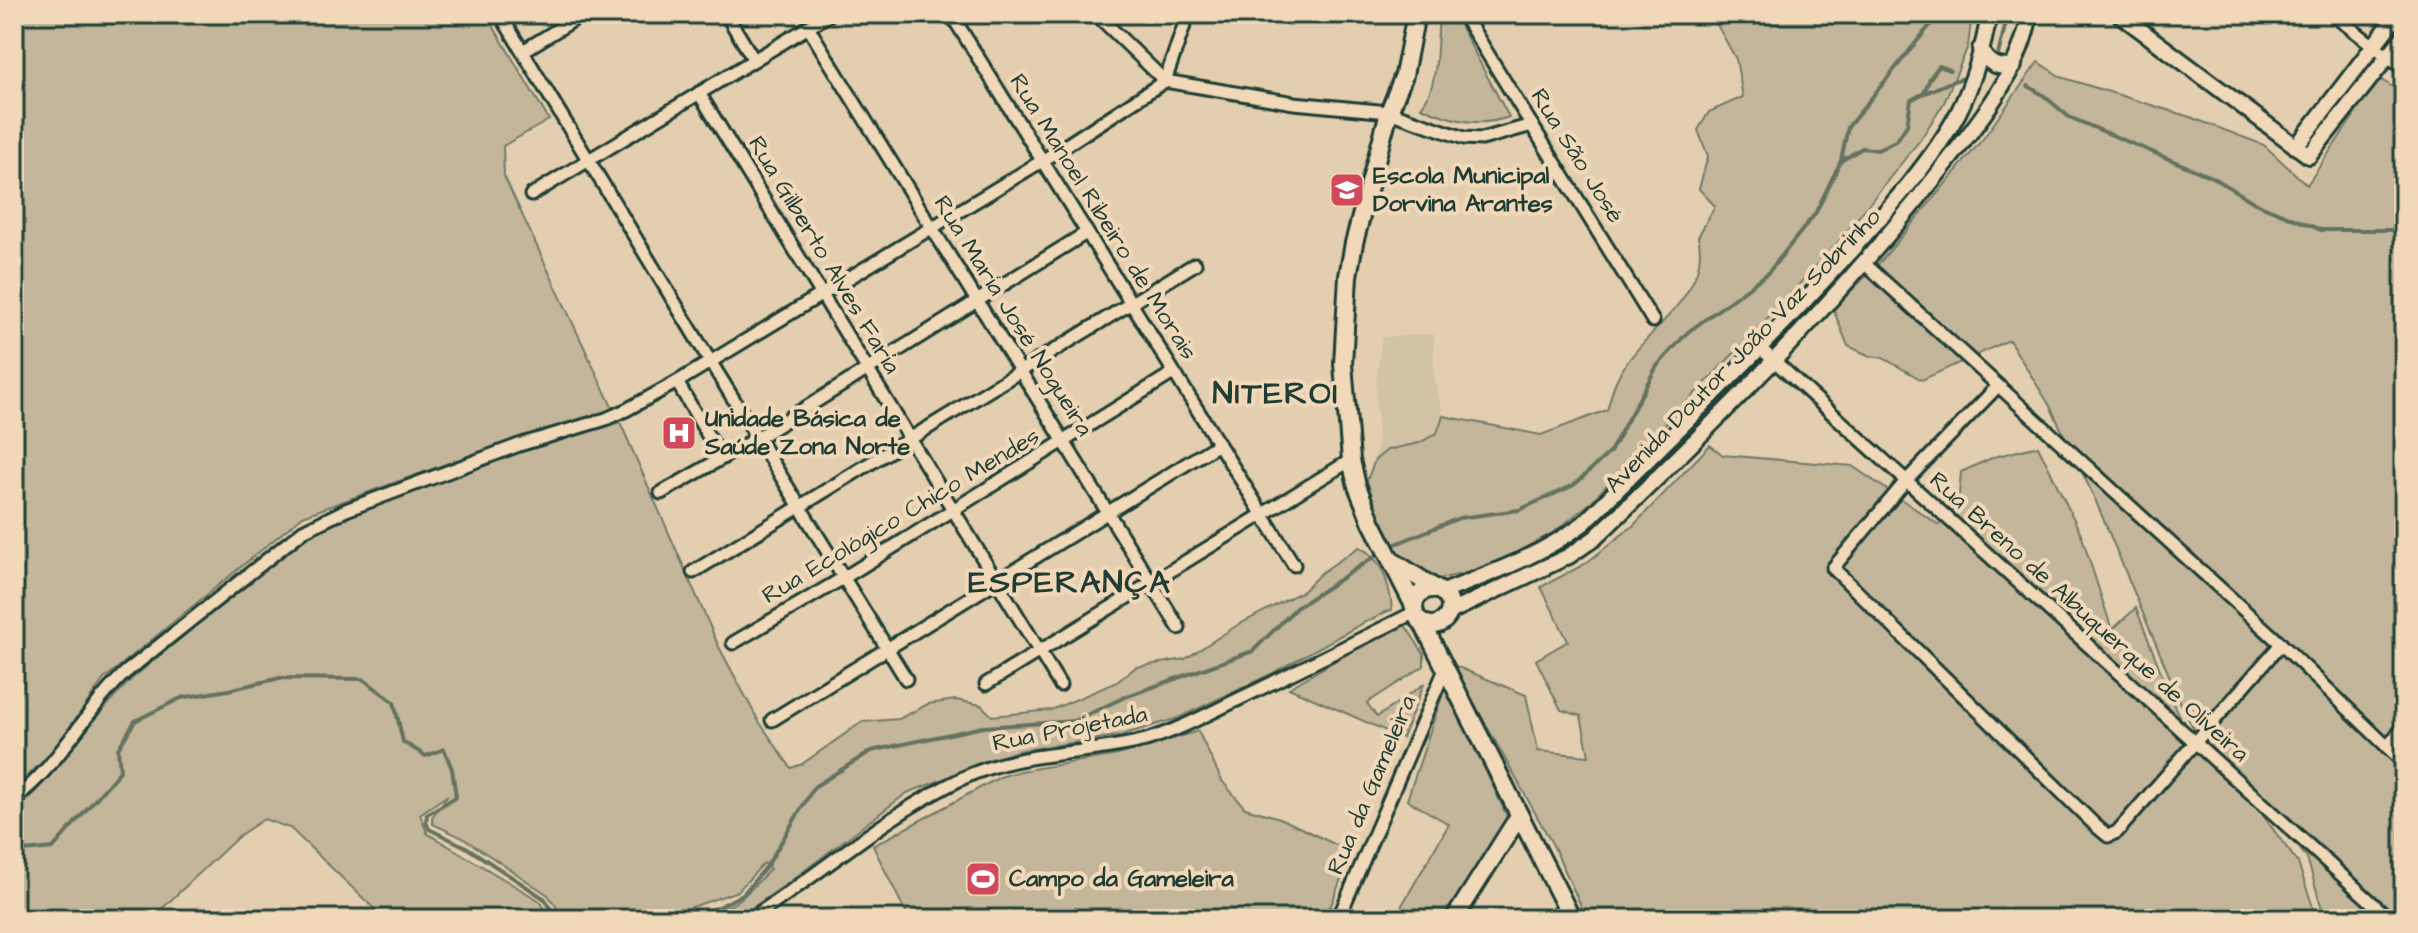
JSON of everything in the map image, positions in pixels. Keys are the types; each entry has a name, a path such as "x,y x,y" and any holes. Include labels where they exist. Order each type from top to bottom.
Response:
{"main road":[{"path":"1416,14 1404,75 1389,112 1348,276 1343,364 1351,460 1357,486 1372,523 1572,919"},
{"path":"1391,558 1440,591 1449,601 1444,633 1445,664"},
{"path":"1417,613 1422,592 1440,591"},
{"path":"1417,613 1433,626 1449,615"},
{"path":"1454,919 1519,816"}],"street":[{"path":"500,14 906,679"},
{"path":"523,51 583,14"},
{"path":"726,14 754,60"},
{"path":"531,195 830,14"},
{"name":"Rua Manoel Ribeiro de Morais","path":"951,14 1294,565"},
{"path":"1096,14 1165,81 1294,103 1389,112 1464,138 1482,139 1532,125"},
{"path":"14,799 54,759 111,686 126,672 303,531 346,510 519,445 606,419 677,382 1042,161 1165,81 1188,14"},
{"name":"Rua São José","path":"1463,14 1653,321"},
{"name":"Avenida Doutor João Vaz Sobrinho","path":"1440,591 1536,553 1573,531 1760,348 1879,218 1957,115 1968,92 1989,14"},
{"name":"Avenida Doutor João Vaz Sobrinho","path":"1449,615 1569,556 1595,538 1773,360 1864,263 1976,126 2014,66 2030,14"},
{"path":"2119,14 2308,155 2404,36"},
{"path":"2332,14 2404,69"},
{"path":"2296,147 2398,14"},
{"name":"Rua Maria José Nogueira","path":"808,27 1179,628"},
{"path":"1980,49 1993,64 2005,68 2014,66"},
{"name":"Rua Gilberto Alves Faria","path":"699,93 1060,685"},
{"path":"661,493 759,437 1086,233"},
{"path":"1864,263 2281,644 2404,763"},
{"path":"693,572 1195,264"},
{"name":"Rua Breno de Albuquerque de Oliveira","path":"1760,348 2390,919"},
{"name":"Rua Ecológico Chico Mendes","path":"733,643 1173,373"},
{"path":"677,382 721,458"},
{"path":"1998,386 1906,481 1833,568 2096,826 2108,836 2117,832 2281,644"},
{"path":"772,720 1217,445"},
{"path":"986,684 1351,460"},
{"name":"Rua Projetada","path":"750,919 900,812 964,777 1010,761 1149,739 1417,613"},
{"name":"Rua da Gameleira","path":"1336,919 1445,664"},
{"path":"2387,747 2404,727"}],"shaded area":[{"path":"14,14 486,14 549,120 503,146 504,176 614,411 515,439 303,516 104,679 50,755 14,788"},
{"path":"1439,14 1454,14 1509,117 1487,122 1465,121 1421,107 1434,75"},
{"path":"1711,14 1972,14 1968,46 1944,103 1920,140 1840,240 1764,322 1589,504 1553,533 1484,569 1439,579 1402,558 1379,522 1367,480 1375,460 1387,450 1419,443 1437,433 1443,416 1541,435 1607,410 1616,381 1626,363 1671,313 1695,278 1700,258 1698,237 1715,206 1699,189 1708,156 1698,130 1709,112 1743,97 1736,59"},
{"path":"2038,62 2061,77 2190,117 2264,145 2307,185 2379,79 2404,93 2404,919 2325,919 2307,858 2262,801 2202,745 2182,706 2094,497 2050,406 2009,340 1922,380 1883,358 1848,346 1833,309 1882,260 1982,140"},
{"path":"1434,334 1434,373 1443,416 1437,433 1419,443 1387,450 1367,480 1378,444 1376,383 1382,337"},
{"path":"620,422 719,647 758,720 791,768 802,764 862,722 899,719 928,704 956,700 981,705 992,716 1051,710 1117,682 1136,667 1185,659 1236,626 1303,591 1321,573 1359,547 1374,558 1384,574 1392,610 1271,674 1178,718 1119,736 1017,751 907,793 736,919 694,919 729,906 744,895 770,869 764,863 738,891 661,918 565,919 548,895 463,838 433,824 432,817 448,795 420,814 427,833 540,901 551,919 385,919 290,828 264,819 240,835 151,919 14,919 14,813 134,677 305,535 327,523 524,448"},
{"path":"1710,445 1723,455 1852,466 1939,525 1958,506 1961,472 1994,457 2038,446 2081,534 2112,630 2136,608 2175,708 2195,749 2256,806 2298,863 2317,919 1587,919 1554,847 1453,665 1526,695 1538,751 1589,756 1581,716 1561,710 1536,660 1568,641 1541,587 1585,564 1634,525"},
{"path":"1405,625 1424,654 1424,666 1367,703 1377,717 1424,684 1402,738 1289,688 1369,641"},
{"path":"1446,684 1510,823 1446,919 1394,919 1449,824 1407,800"},
{"path":"1198,731 1222,781 1245,808 1280,818 1351,852 1323,919 909,919 873,846 1000,777 1118,755"}],"waterway":[{"path":"1391,546 1459,518 1519,510 1574,485 1610,452 1657,366 1688,332 1768,273 1815,214 1841,161 1848,127 1939,14"},
{"path":"1997,59 2008,14"},
{"path":"1841,161 1862,148 1878,150 1897,140 1907,125 1911,100 1924,93 1939,66 1950,70"},
{"path":"1925,93 1967,78"},
{"path":"2028,86 2069,117 2214,178 2255,203 2321,230 2404,230"},
{"path":"678,919 717,908 743,894 767,866 814,787 871,751 983,727 1074,721 1125,697 1253,651 1296,608 1383,551"},
{"path":"14,852 53,848 120,771 118,749 135,721 181,698 280,678 363,679 394,702 403,742 426,756 444,749 452,769 456,797 427,814 429,829 466,847 545,899 557,919"}],"place":[{"name":"Escola Municipal Dorvina Arantes","path":"1347,190"},
{"name":"Unidade Básica de Saúde Zona Norte","path":"679,433"},
{"name":"Campo da Gameleira","path":"983,879"}],"district":[{"name":"NITEROI","path":"1276,393"},
{"name":"ESPERANÇA","path":"1070,582"}]}
